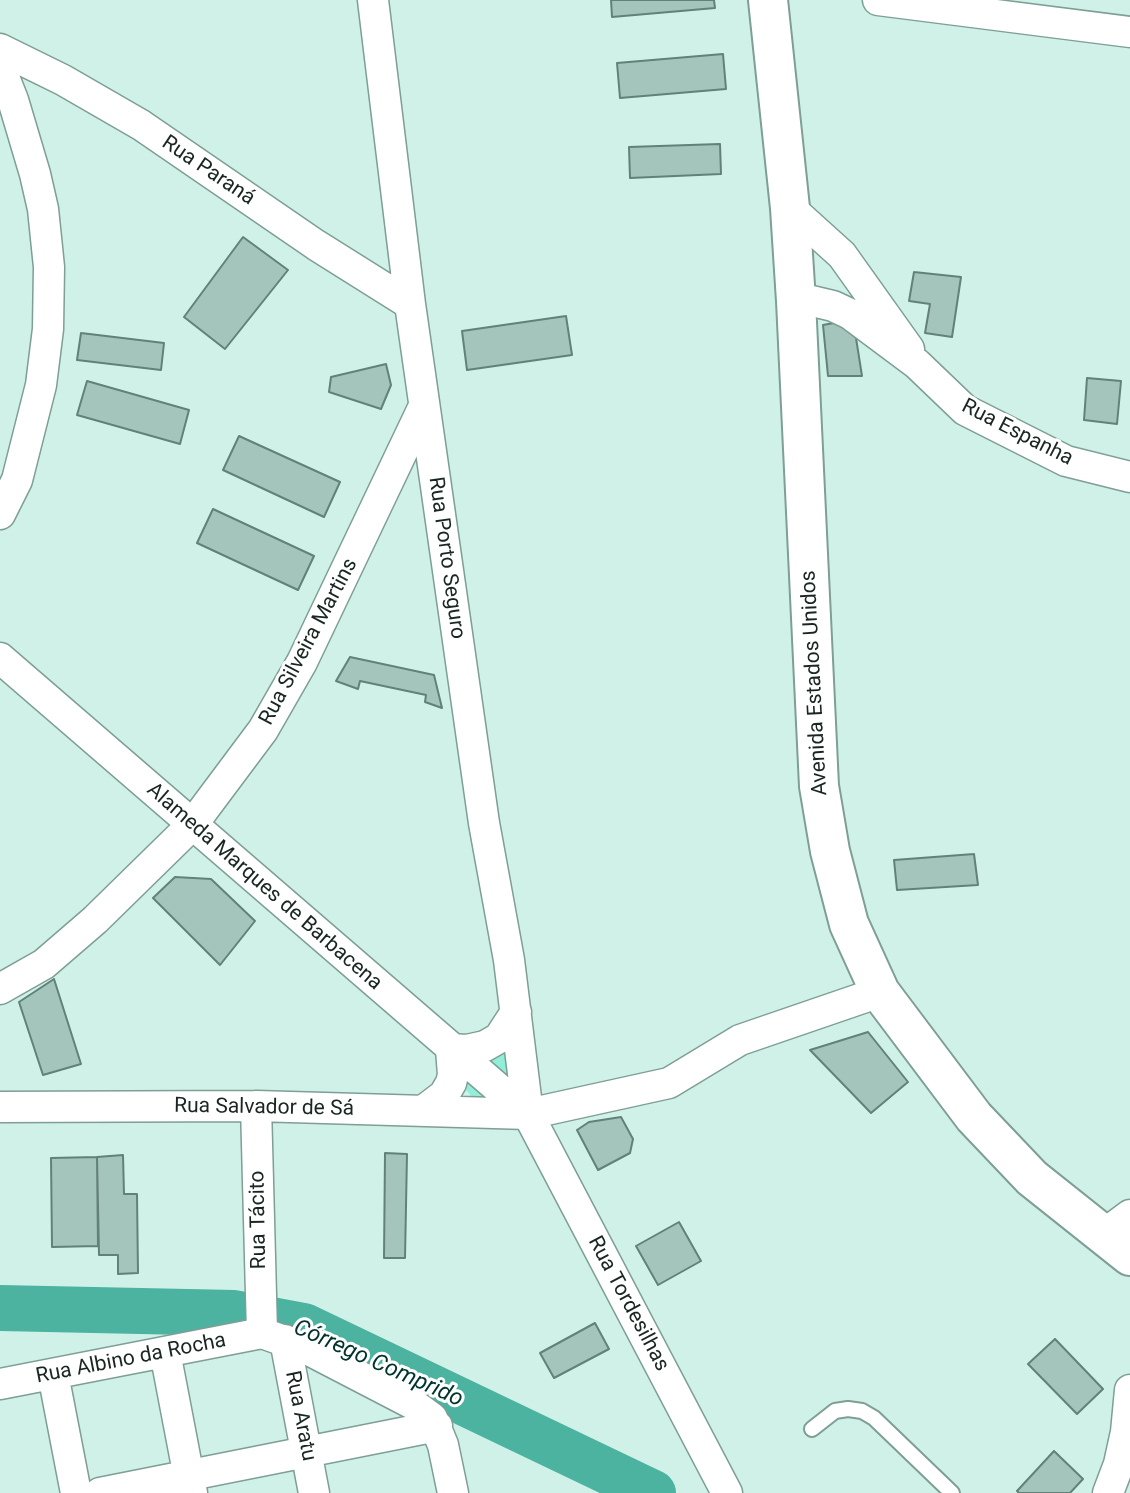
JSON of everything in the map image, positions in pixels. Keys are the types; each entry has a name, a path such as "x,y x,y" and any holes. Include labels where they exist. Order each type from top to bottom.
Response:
{"street":[{"name":"Rua Porto Seguro","path":"373,0 424,406 484,823 516,1012 528,1114"},
{"name":"Avenida Estados Unidos","path":"768,0 790,208 819,786 830,851 849,924 880,992 974,1117 1032,1178 1121,1235"},
{"path":"877,0 1130,32"},
{"name":"Rua Paraná","path":"0,50 63,80 141,125 316,245 410,304"},
{"path":"0,67 35,174 43,209 49,267 48,329 41,385 17,480 0,514"},
{"name":"Rua Espanha","path":"790,208 842,255 901,336 917,364"},
{"name":"Rua Espanha","path":"796,301 812,300 850,314 917,364 965,410 1066,461 1130,477"},
{"name":"Rua Silveira Martins","path":"0,989 44,964 85,929 192,825 263,730 302,662 424,406"},
{"name":"Alameda Marques de Barbacena","path":"0,659 528,1114"},
{"name":"Rua Salvador de Sá","path":"0,1107 256,1106 528,1114 669,1083 740,1040 880,992"},
{"path":"423,1111 444,1095 451,1083 451,1049 467,1050 485,1046 499,1038 516,1012"},
{"name":"Rua Tácito","path":"256,1106 267,1327"},
{"name":"Rua Tordesilhas","path":"528,1114 727,1493"},
{"path":"267,1327 413,1404 432,1418 437,1426 453,1493"},
{"name":"Rua Albino da Rocha","path":"0,1384 165,1352 267,1327"},
{"name":"Rua Aratu","path":"267,1327 306,1452 314,1493"},
{"path":"165,1352 190,1484"},
{"path":"53,1374 75,1493"},
{"path":"1108,1493 1119,1464 1126,1432 1130,1390"},
{"path":"100,1493 190,1484 306,1452 437,1426"}],"lane":[{"path":"812,1429 835,1411 862,1411 874,1418 952,1493"}],"green space":[{"path":"504,1050 515,1060 518,1082 478,1103 465,1089 462,1075"}],"building":[{"path":"611,0 714,0 715,8 612,17"},
{"path":"723,54 726,89 620,98 617,63"},
{"path":"720,144 721,174 630,178 629,147"},
{"path":"243,237 288,270 225,349 184,317"},
{"path":"914,272 961,277 952,337 925,333 930,304 909,301"},
{"path":"566,316 572,355 467,370 462,331"},
{"path":"839,322 856,338 862,376 828,376 823,325"},
{"path":"81,333 164,343 161,370 77,360"},
{"path":"386,364 391,385 381,409 329,392 331,377"},
{"path":"1087,378 1121,381 1117,424 1084,420"},
{"path":"87,381 189,410 180,444 77,415"},
{"path":"239,436 340,482 324,517 223,470"},
{"path":"213,509 314,556 298,590 197,543"},
{"path":"350,657 434,675 442,708 425,702 426,695 360,681 358,689 336,681"},
{"path":"974,854 978,885 897,890 894,860"},
{"path":"175,877 211,879 255,921 220,965 153,898"},
{"path":"54,979 81,1064 43,1075 19,1002"},
{"path":"868,1032 908,1082 871,1113 810,1050"},
{"path":"621,1117 633,1139 630,1153 598,1170 577,1130 589,1122"},
{"path":"385,1153 407,1154 405,1258 384,1258"},
{"path":"123,1155 124,1194 137,1194 138,1273 118,1274 118,1255 99,1255 97,1157"},
{"path":"97,1157 98,1246 52,1247 51,1158"},
{"path":"679,1222 701,1261 658,1285 636,1246"},
{"path":"595,1323 609,1349 554,1378 540,1353"},
{"path":"1055,1339 1103,1389 1077,1414 1028,1364"},
{"path":"1054,1451 1083,1479 1070,1493 1019,1493 1017,1491"}],"waterway":[{"name":"Córrego Comprido","path":"0,1308 234,1313 304,1326 653,1493"}]}
